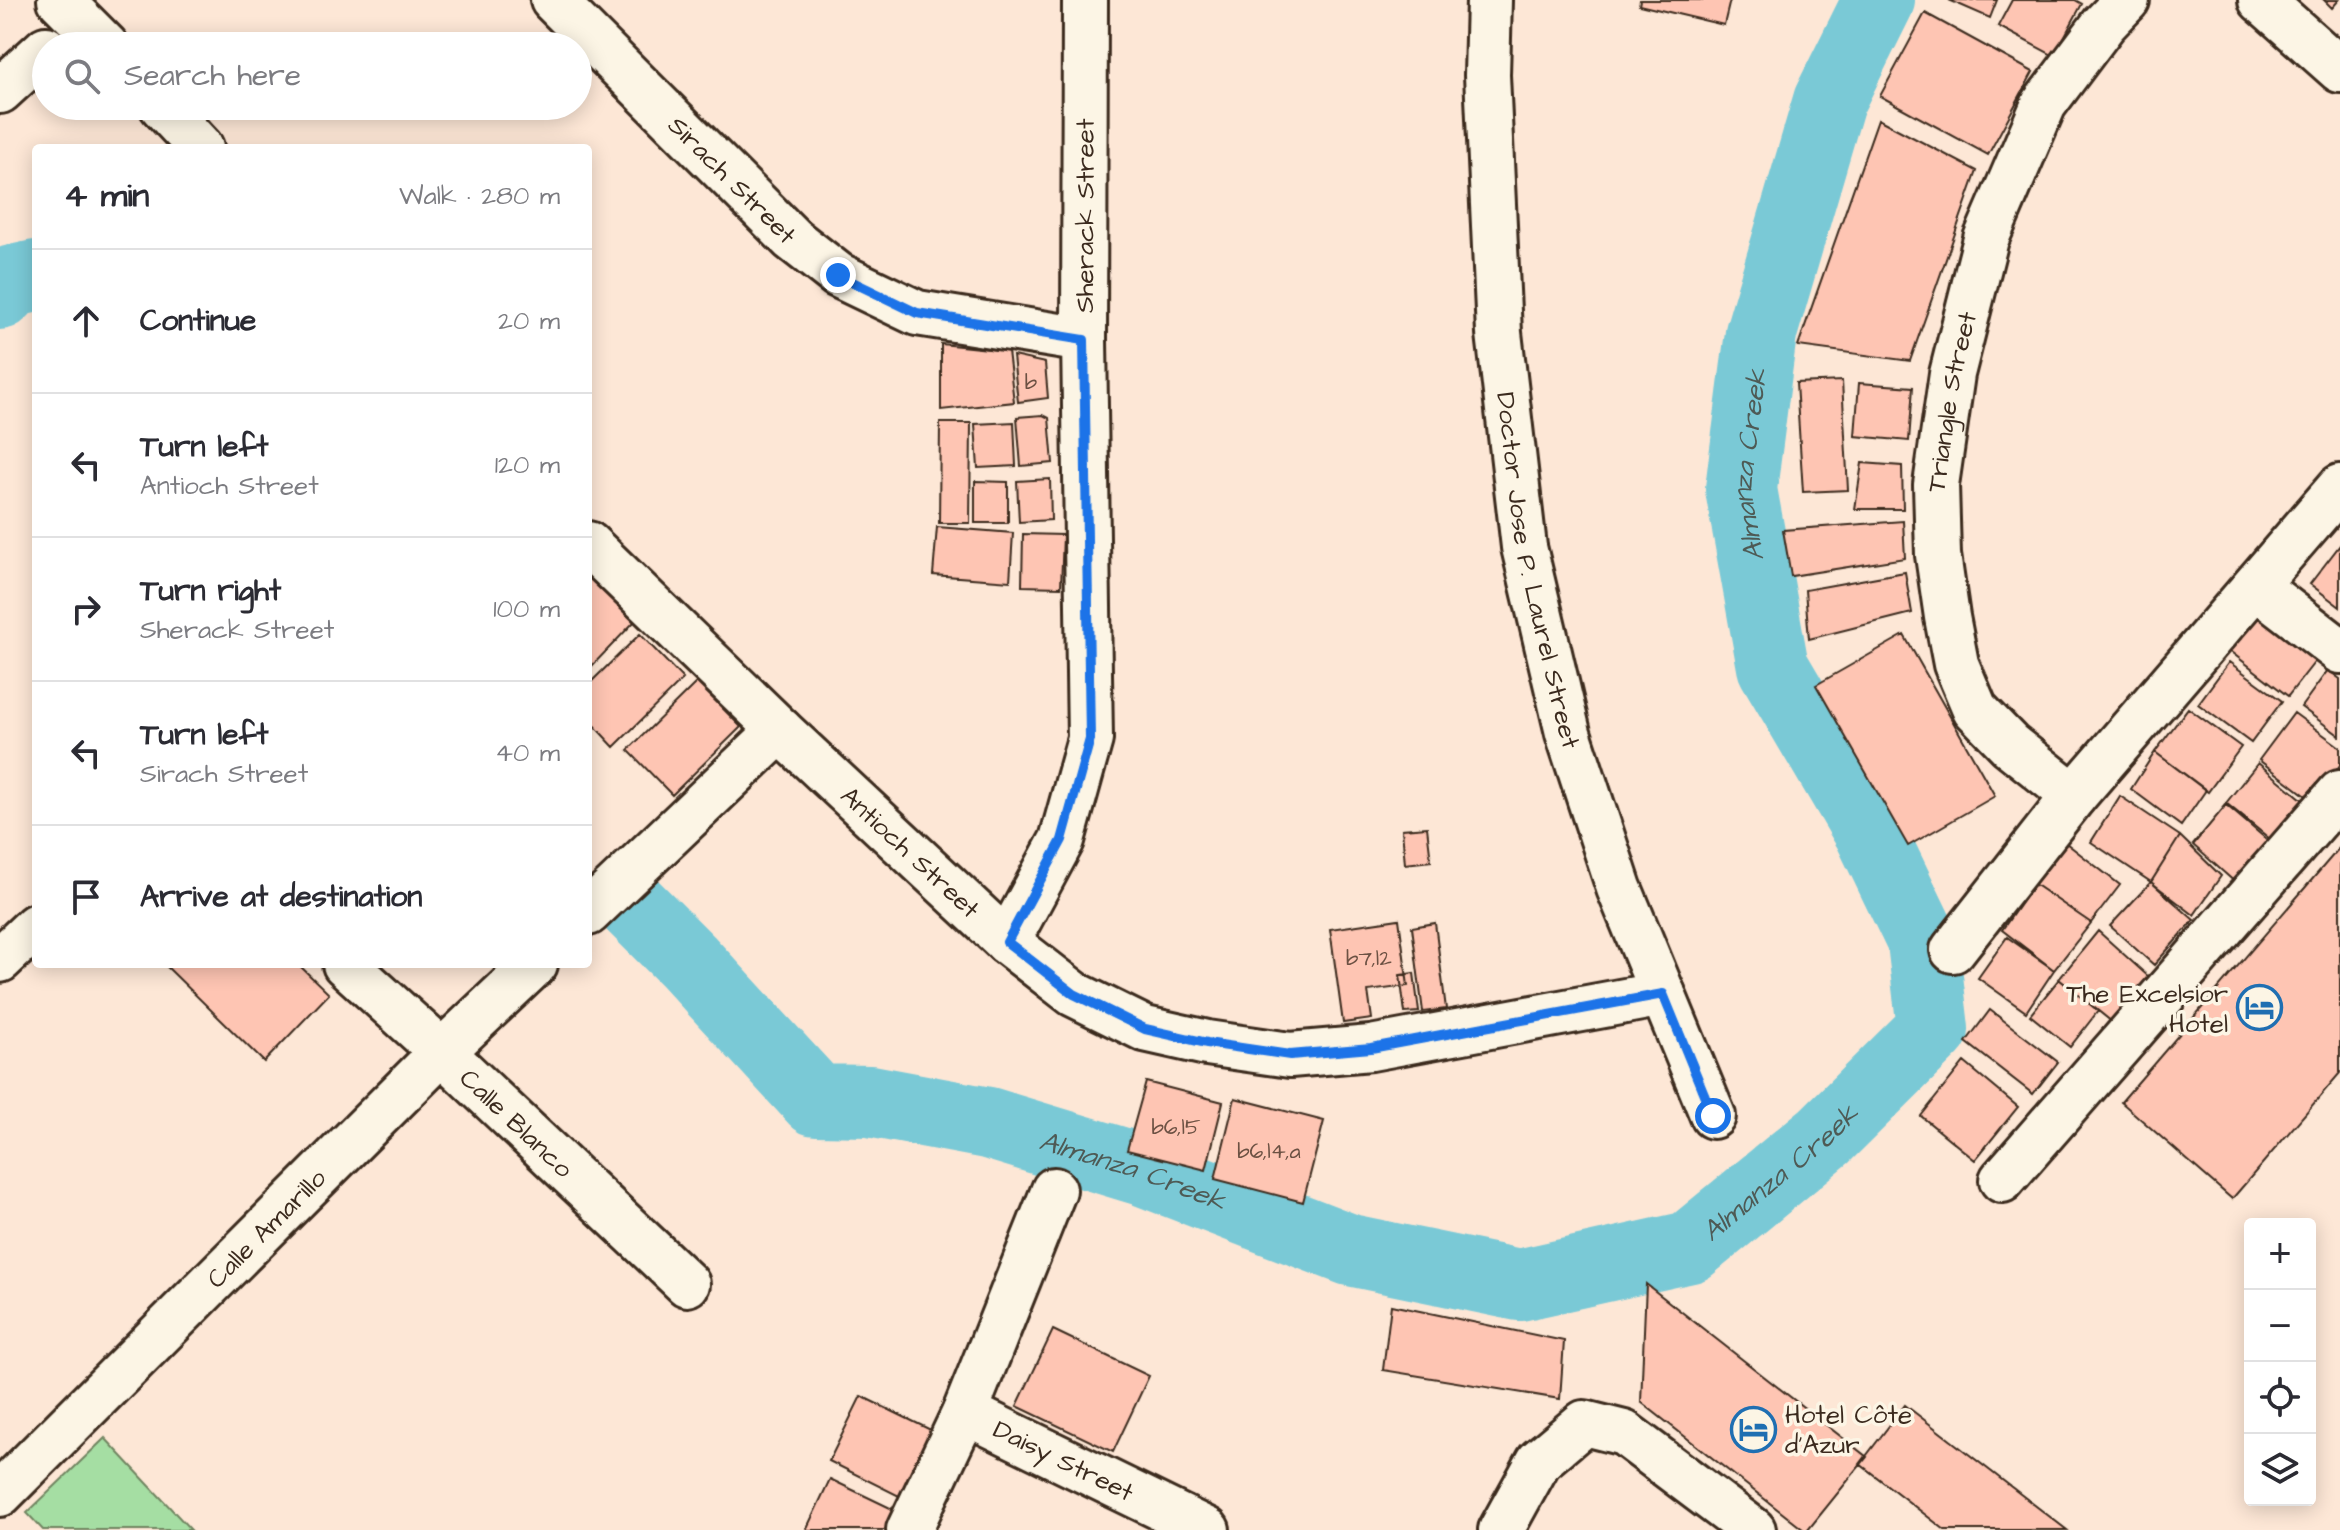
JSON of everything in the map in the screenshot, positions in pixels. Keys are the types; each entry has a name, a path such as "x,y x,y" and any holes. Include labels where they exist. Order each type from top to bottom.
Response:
{"street":[{"name":"Sirach Street","path":"553,0 585,32"},
{"name":"Sherack Street","path":"1007,942 1062,840 1090,739 1084,340 1085,0"},
{"name":"Doctor Jose P. Laurel Street","path":"1489,0 1487,75 1499,333 1524,547 1568,733 1619,888 1644,997 1713,1116"},
{"name":"Triangle Street","path":"2074,796 2010,745 1975,709 1956,664 1947,617 1938,555 1936,485 1952,374 1986,239 2044,104 2104,24 2127,0"},
{"path":"2261,0 2340,70"},
{"name":"Sirach Street","path":"592,39 792,239 838,275 917,313 1084,340"},
{"path":"0,91 32,63"},
{"path":"175,120 197,144"},
{"path":"1953,950 2074,796 2340,487"},
{"name":"Antioch Street","path":"592,548 780,730 1007,942 1074,994 1145,1029 1207,1043 1290,1055 1371,1048 1644,997"},
{"path":"2256,586 2340,651"},
{"path":"592,909 780,730"},
{"path":"2002,1180 2340,793"},
{"path":"0,960 32,930"},
{"name":"Calle Blanco","path":"349,968 687,1284"},
{"name":"Calle Amarillo","path":"0,1494 442,1052 531,968"},
{"name":"Daisy Street","path":"909,1530 965,1412 1054,1190"},
{"name":"Daisy Street","path":"965,1412 1207,1530"},
{"path":"1501,1530 1539,1461 1584,1423 1624,1433 1753,1530"}],"green space":[{"path":"105,1438 191,1530 43,1530 27,1513"}],"building":[{"path":"1640,0 1730,0 1724,25 1639,5"},
{"path":"1949,0 1997,0 1990,18"},
{"path":"2012,0 2075,0 2082,4 2054,56 1998,26"},
{"path":"2324,0 2339,0 2332,8"},
{"path":"1925,13 2033,72 1988,155 1880,96"},
{"path":"1878,119 1977,171 1910,361 1798,346"},
{"path":"941,344 1008,351 1014,402 941,410"},
{"path":"1013,356 1045,363 1048,398 1018,402"},
{"path":"1842,381 1848,490 1803,492 1796,383"},
{"path":"1859,383 1913,387 1909,441 1855,436"},
{"path":"1043,415 1049,418 1053,463 1021,466 1017,417"},
{"path":"1014,422 1016,466 978,468 975,424"},
{"path":"940,423 971,423 970,523 939,523"},
{"path":"1862,463 1902,466 1903,509 1855,509"},
{"path":"1050,479 1051,520 1019,522 1017,481"},
{"path":"975,481 1008,482 1008,523 975,523"},
{"path":"1903,521 1905,558 1791,576 1783,530"},
{"path":"937,527 1013,533 1010,581 933,575"},
{"path":"1023,534 1063,535 1061,587 1022,586"},
{"path":"2340,545 2340,607 2310,584"},
{"path":"1905,572 1912,613 1809,639 1805,590"},
{"path":"592,579 635,621 592,666"},
{"path":"2258,607 2320,655 2288,696 2227,649"},
{"path":"640,634 683,679 614,747 592,723 592,681"},
{"path":"1904,635 1995,796 1908,846 1816,685"},
{"path":"2229,662 2282,701 2251,743 2198,704"},
{"path":"2328,670 2340,679 2340,736 2301,707"},
{"path":"697,682 741,727 672,795 628,750"},
{"path":"2188,708 2241,747 2208,792 2155,752"},
{"path":"2294,713 2340,747 2340,765 2313,801 2259,760"},
{"path":"2155,752 2206,790 2181,826 2131,789"},
{"path":"2258,763 2308,804 2276,844 2226,803"},
{"path":"2120,796 2180,836 2151,882 2091,842"},
{"path":"2226,805 2272,844 2237,884 2193,845"},
{"path":"1427,827 1431,861 1405,864 1402,829"},
{"path":"2180,836 2221,876 2194,915 2151,882"},
{"path":"2066,843 2120,885 2091,923 2034,884"},
{"path":"2340,847 2340,1073 2232,1199 2121,1102"},
{"path":"2151,882 2194,920 2154,965 2110,926"},
{"path":"2034,884 2091,923 2054,970 2002,930"},
{"path":"1399,919 1408,986 1368,991 1372,1019 1343,1023 1330,929"},
{"path":"1435,923 1446,1009 1423,1012 1412,927"},
{"path":"2098,931 2150,978 2112,1022 2059,979"},
{"path":"2007,937 2054,970 2026,1012 1978,978"},
{"path":"168,968 302,968 329,994 264,1062"},
{"path":"1414,973 1419,1012 1405,1013 1400,975"},
{"path":"2059,979 2098,1011 2070,1047 2030,1015"},
{"path":"1990,1010 2058,1062 2033,1094 1966,1042"},
{"path":"1964,1062 2018,1107 1975,1160 1921,1116"},
{"path":"1146,1082 1223,1102 1206,1170 1127,1150"},
{"path":"1235,1098 1324,1121 1303,1202 1215,1179"},
{"name":"Hotel Côte d'Azur","path":"1646,1284 1867,1457 1808,1530 1804,1530 1641,1402"},
{"path":"1391,1305 1564,1341 1560,1399 1383,1370"},
{"path":"1053,1330 1149,1376 1113,1452 1017,1406"},
{"path":"861,1396 939,1434 907,1500 829,1461"},
{"path":"1905,1405 2067,1530 1945,1530 1860,1464"},
{"path":"830,1479 905,1515 898,1530 806,1530"}],"waterway":[{"name":"Almanza Creek","path":"624,897 688,961 816,1100 870,1101 988,1123 1143,1170 1350,1250 1519,1285 1690,1247 1825,1136 1933,1029 1923,942 1870,832 1773,667 1741,489 1761,333 1829,101 1879,0"},
{"name":"Almanza Creek","path":"0,294 13,281 32,277"}],"place":[{"name":"The Excelsior Hotel","path":"2259,1008"},
{"name":"Hotel Côte d'Azur","path":"1754,1429"}],"route":[{"path":"838,275 917,313 1084,340 1090,739 1062,840 1007,942 1074,994 1145,1029 1207,1043 1290,1055 1371,1048 1663,994 1713,1116"}]}
